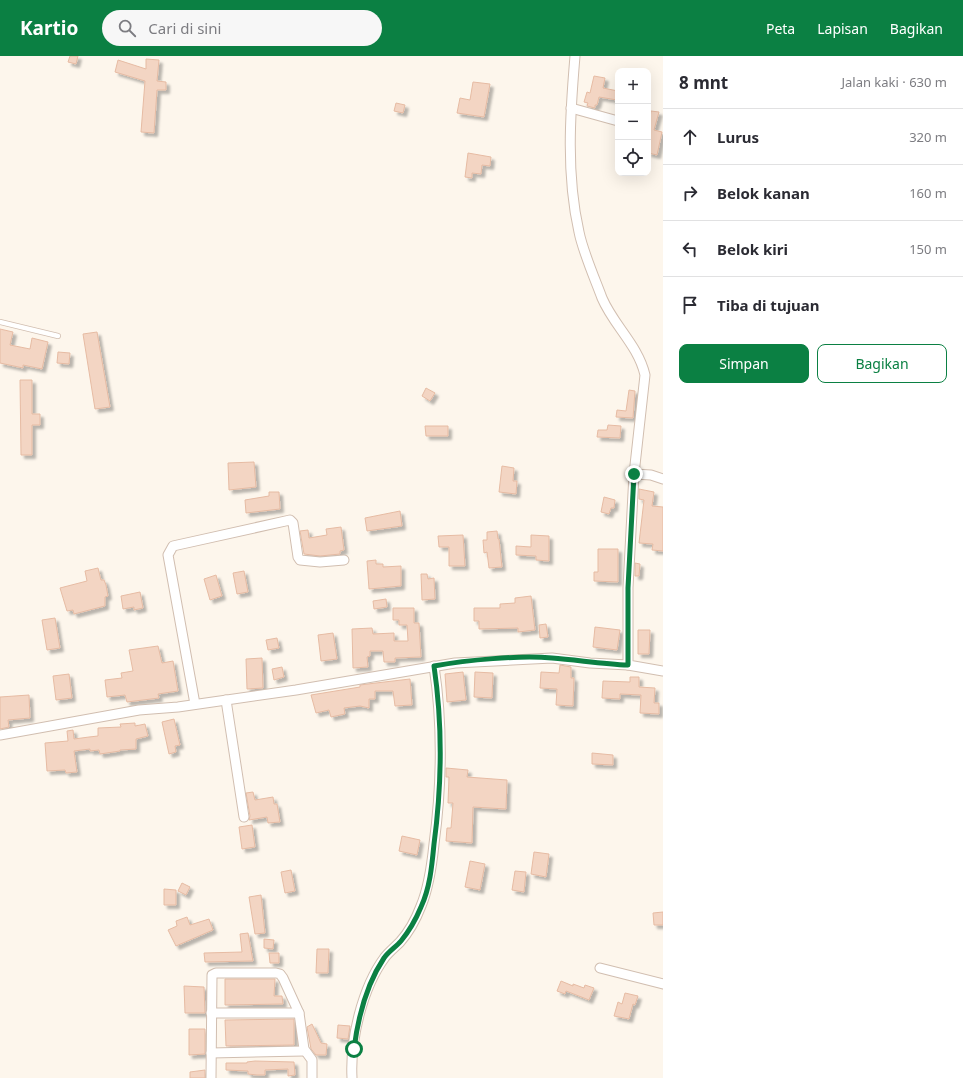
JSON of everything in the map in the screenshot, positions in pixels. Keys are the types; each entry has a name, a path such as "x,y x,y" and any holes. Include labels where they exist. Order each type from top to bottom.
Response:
{"street":[{"path":"575,56 571,108 570,174 579,233 603,300 617,324 635,348 642,362 645,375 634,474 629,580 628,665"},
{"path":"571,108 615,120"},
{"path":"634,474 651,475 663,479"},
{"path":"195,704 168,555 173,546 290,520 293,523 298,557 300,560 312,562 344,560"},
{"path":"0,735 139,710 226,700 455,662 552,658 590,663 628,665 663,671"},
{"path":"352,1078 359,1016 367,991 385,957 401,942 410,929 422,905 431,869 437,821 442,742 440,707 434,666"},
{"path":"226,700 244,817"},
{"path":"600,968 663,984"},
{"path":"211,1078 211,978 213,974 276,972 283,978 299,1013 304,1051 312,1060 312,1078"},
{"path":"212,1013 299,1013"},
{"path":"211,1053 304,1051"}],"lane":[{"path":"0,322 58,336"}],"building":[{"path":"70,56 78,56 76,64 68,62"},
{"path":"146,59 159,60 157,81 166,82 166,90 157,90 154,133 141,132 145,81 115,72 118,60 146,69"},
{"path":"594,76 605,78 603,88 615,90 615,100 599,97 595,108 587,106 588,103 584,102 587,92 590,93"},
{"path":"473,82 490,84 484,117 457,113 460,98 470,100"},
{"path":"396,103 405,105 403,113 394,111"},
{"path":"651,111 659,112 654,130 662,132 657,155 651,154"},
{"path":"468,153 491,157 490,166 482,165 481,174 472,173 472,178 465,177"},
{"path":"0,329 13,332 10,345 30,349 32,338 48,342 42,369 23,365 23,368 0,363"},
{"path":"97,332 110,407 95,409 83,334"},
{"path":"58,352 70,353 69,364 57,363"},
{"path":"20,380 32,380 32,414 40,414 40,425 32,425 32,455 21,455"},
{"path":"426,388 435,393 430,401 422,396"},
{"path":"629,390 635,391 633,418 616,417 617,410 626,411"},
{"path":"608,425 621,426 620,438 597,437 598,430 607,430"},
{"path":"425,426 448,426 448,436 426,436"},
{"path":"254,462 256,487 229,490 228,463"},
{"path":"502,466 514,468 513,481 517,481 516,494 499,492"},
{"path":"639,489 654,492 652,506 663,507 663,551 652,550 653,544 639,543 644,500 639,499"},
{"path":"269,492 279,492 280,509 246,513 245,500 269,496"},
{"path":"604,497 615,500 614,508 611,508 609,514 601,512"},
{"path":"400,511 402,526 367,531 365,518"},
{"path":"341,527 344,550 340,551 340,554 320,556 304,554 300,531 308,530 309,538 327,535 326,529"},
{"path":"497,531 502,567 489,568 487,552 484,553 483,540 487,540 487,532"},
{"path":"463,535 465,566 449,566 449,547 439,547 438,536"},
{"path":"531,535 549,536 549,561 536,560 536,556 516,555 516,546 531,547"},
{"path":"598,549 618,549 618,582 594,581 594,572 598,572"},
{"path":"376,560 376,564 383,564 383,567 401,566 401,586 369,589 367,561"},
{"path":"635,563 640,564 639,576 635,576"},
{"path":"98,568 101,580 104,580 106,585 108,596 105,597 105,606 74,614 73,610 67,611 60,588 87,581 85,571"},
{"path":"244,571 248,592 237,594 233,573"},
{"path":"421,574 427,574 428,579 434,578 435,599 422,600"},
{"path":"216,575 222,596 210,600 204,579"},
{"path":"140,592 143,608 134,610 134,607 123,609 121,596"},
{"path":"531,596 535,630 518,632 518,628 479,629 479,621 474,621 474,608 500,608 500,604 515,603 515,598"},
{"path":"386,599 387,607 374,609 373,601"},
{"path":"393,608 414,608 414,623 419,623 421,657 395,658 395,662 384,662 383,651 370,651 370,656 367,657 368,667 353,668 352,629 372,628 373,634 394,633 394,641 408,641 407,625 399,625 399,620 393,620"},
{"path":"55,618 60,648 47,650 42,620"},
{"path":"546,624 548,637 540,638 539,625"},
{"path":"595,627 620,630 617,650 593,647"},
{"path":"638,630 650,630 649,654 638,654"},
{"path":"333,633 337,659 321,661 318,635"},
{"path":"277,638 279,648 268,650 266,640"},
{"path":"158,646 162,663 173,661 178,691 158,694 159,698 127,702 125,695 107,697 105,680 122,678 121,673 133,671 129,650"},
{"path":"262,658 263,688 247,689 246,659"},
{"path":"560,665 571,667 571,678 574,678 573,706 556,705 557,689 540,688 541,672 559,673"},
{"path":"282,667 284,677 274,680 272,669"},
{"path":"463,672 466,700 447,702 445,674"},
{"path":"475,672 493,673 492,698 474,697"},
{"path":"69,674 72,698 56,700 53,676"},
{"path":"630,677 639,677 639,687 655,688 654,703 659,703 659,714 640,713 641,695 620,694 620,699 602,698 603,681 630,682"},
{"path":"410,679 412,705 395,706 393,691 375,691 375,699 369,699 369,708 360,706 344,708 345,714 331,717 329,710 316,713 311,695 360,687 360,685"},
{"path":"29,695 30,718 8,720 9,727 0,729 0,697"},
{"path":"174,719 180,745 175,746 176,752 169,754 162,722"},
{"path":"135,723 135,726 145,724 148,736 136,739 136,749 120,750 100,754 99,750 90,751 90,749 74,751 77,772 66,773 65,770 47,771 45,743 68,741 67,731 73,730 74,739 98,736 98,728 121,727 120,724"},
{"path":"592,753 613,755 613,765 592,764"},
{"path":"446,768 468,770 467,777 507,780 506,809 473,807 472,843 446,841 447,828 451,828 453,803 448,803 449,777 446,777"},
{"path":"253,792 255,800 273,797 274,804 277,804 280,822 268,823 267,817 249,820 250,816 246,793"},
{"path":"252,825 255,847 242,849 239,827"},
{"path":"402,836 420,840 417,855 399,851"},
{"path":"534,852 549,854 546,877 531,874"},
{"path":"470,861 485,864 480,890 465,887"},
{"path":"291,870 295,891 285,893 281,872"},
{"path":"515,871 526,872 524,892 512,890"},
{"path":"182,883 190,887 186,895 178,891"},
{"path":"164,889 176,890 176,905 164,905"},
{"path":"261,895 265,933 255,934 249,897"},
{"path":"663,912 663,925 654,925 653,913"},
{"path":"187,917 190,925 209,919 213,930 176,946 168,930 177,926 176,921"},
{"path":"248,933 253,961 205,962 204,953 242,952 240,934"},
{"path":"264,939 274,940 273,949 264,948"},
{"path":"317,949 329,949 328,973 316,973"},
{"path":"269,953 279,953 279,963 270,963"},
{"path":"225,979 275,979 274,996 282,996 283,1004 225,1005"},
{"path":"561,981 573,986 573,984 584,988 585,985 594,988 589,1000 566,991 565,994 557,991"},
{"path":"184,986 204,987 205,1013 185,1013"},
{"path":"625,993 638,996 635,1005 633,1004 629,1019 614,1016 618,1002 622,1004"},
{"path":"294,1019 294,1045 226,1046 225,1020"},
{"path":"312,1024 321,1043 327,1044 326,1055 316,1055 311,1049 307,1027"},
{"path":"338,1025 350,1026 348,1039 337,1038"},
{"path":"189,1029 205,1029 205,1054 189,1055"},
{"path":"255,1061 294,1062 295,1075 288,1076 288,1069 265,1070 265,1075 248,1074 248,1071 226,1070 226,1063 247,1063"},
{"path":"205,1070 205,1078 190,1078 190,1072"}],"route":[{"path":"354,1049 359,1016 367,991 385,957 401,942 410,929 422,905 431,869 437,821 442,742 440,707 434,666 455,662 530,658 552,658 590,663 628,665 628,588 634,474"}]}
